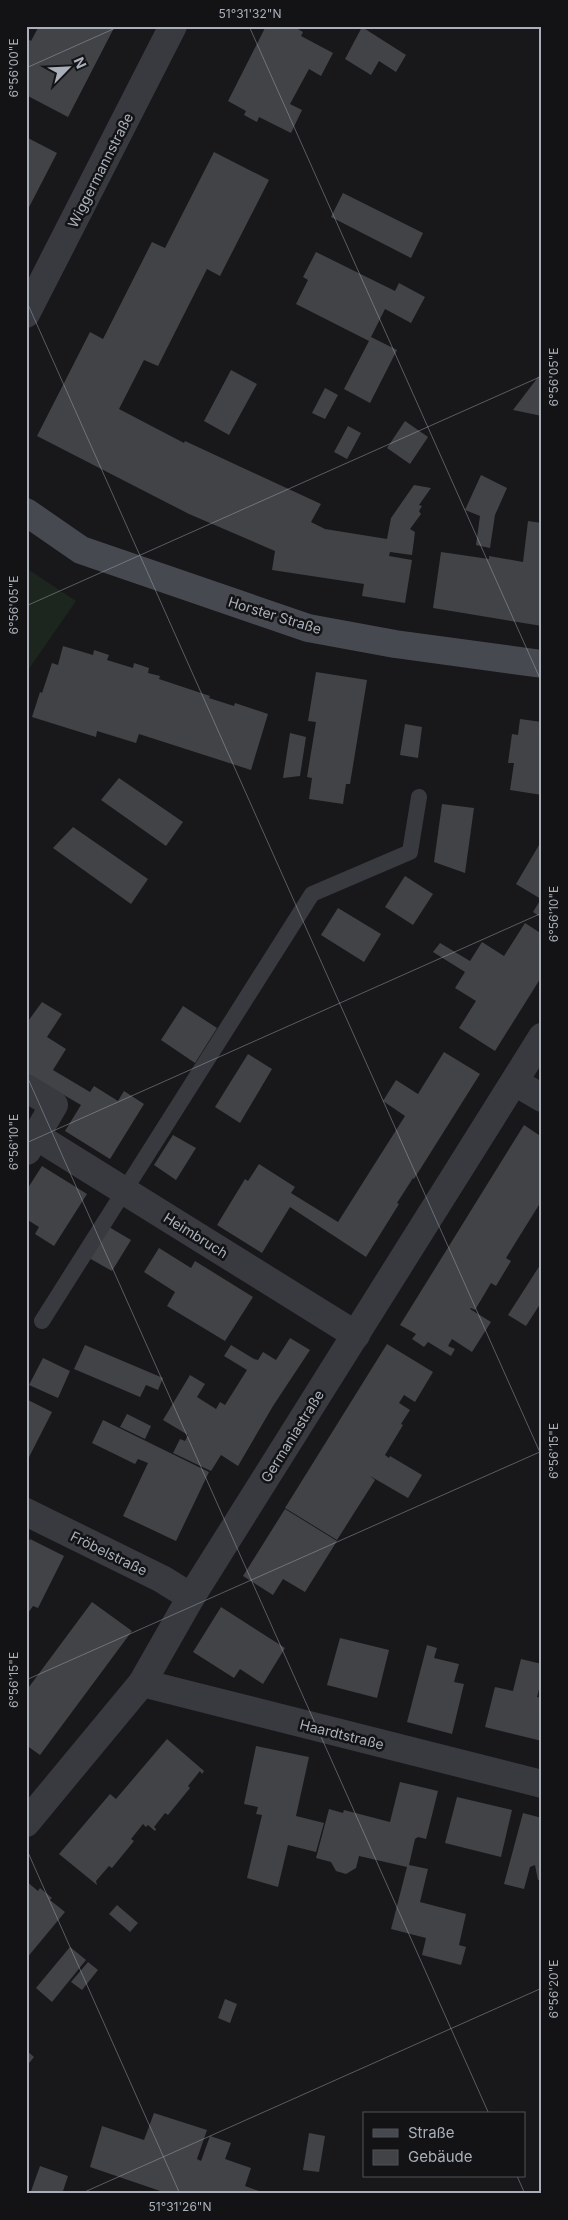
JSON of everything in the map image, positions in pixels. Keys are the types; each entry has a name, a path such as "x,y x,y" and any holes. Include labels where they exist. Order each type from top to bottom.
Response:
{"main road":[{"name":"Horster Straße","path":"26,512 81,550 308,628 395,644 542,664"}],"street":[{"name":"Wiggermannstraße","path":"26,314 174,26"},
{"name":"Germaniastraße","path":"26,1823 142,1683 191,1597 542,1037"},
{"path":"515,1082 542,1098"},
{"name":"Heimbruch","path":"26,1088 54,1105 31,1144 124,1191 356,1335"},
{"name":"Fröbelstraße","path":"26,1512 162,1579 191,1597"},
{"name":"Haardtstraße","path":"142,1683 542,1784"}],"lane":[{"path":"42,1321 312,894 410,852 420,797"}],"shaded area":[{"path":"26,568 76,601 26,673"}],"building":[{"path":"39,26 115,26 68,117 26,95 26,38 31,41"},
{"path":"266,26 283,26 289,29 293,26 303,32 301,36 333,53 321,76 309,69 290,104 302,110 291,133 259,117 257,122 244,115 246,111 228,101"},
{"path":"362,27 406,55 396,72 379,61 371,75 345,59"},
{"path":"26,137 57,153 26,213"},
{"path":"214,152 269,180 220,276 207,269 158,366 144,360 119,409 184,443 185,441 321,504 311,522 325,529 387,539 391,518 414,485 431,488 419,505 422,506 419,511 421,514 410,529 415,532 412,555 390,552 389,556 412,560 405,603 362,596 364,584 272,570 275,551 189,514 37,436 90,332 103,339 152,242 165,248"},
{"path":"343,193 423,233 411,258 331,217"},
{"path":"316,252 395,291 399,283 425,297 411,323 385,309 371,337 397,350 370,403 344,389 369,341 296,304 308,280 303,277"},
{"path":"231,370 257,384 229,435 204,421"},
{"path":"542,372 542,416 513,410"},
{"path":"325,388 338,395 325,419 312,413"},
{"path":"405,421 428,437 410,464 387,448"},
{"path":"348,426 361,433 347,459 334,452"},
{"path":"481,475 507,488 495,515 490,548 476,545 480,516 465,510"},
{"path":"528,521 542,523 542,626 433,608 441,552 489,559 489,556 523,562"},
{"path":"63,646 93,655 94,650 109,655 107,660 133,668 134,663 149,668 148,673 160,676 159,679 210,696 209,698 234,706 235,703 268,714 251,770 139,734 136,743 97,731 96,737 32,717 52,663 58,665"},
{"path":"316,672 367,680 350,784 346,784 343,804 309,799 312,778 307,777 316,722 308,721"},
{"path":"520,719 542,722 542,795 510,790 514,763 508,763 512,734 518,735"},
{"path":"405,724 422,727 418,758 400,755"},
{"path":"290,733 306,737 300,776 283,778"},
{"path":"119,778 183,822 166,846 101,800"},
{"path":"442,804 474,808 465,873 434,862"},
{"path":"73,827 148,879 131,904 53,848"},
{"path":"542,840 542,918 533,912 541,899 516,884"},
{"path":"405,876 433,894 413,925 385,907"},
{"path":"338,908 381,934 364,962 321,935"},
{"path":"525,923 542,934 542,976 495,1051 459,1028 476,1001 455,988 465,972 433,952 440,943 470,961 482,942 504,956"},
{"path":"42,1002 62,1014 47,1037 66,1049 53,1070 90,1092 94,1086 118,1101 124,1091 144,1104 110,1159 65,1131 81,1105 26,1073 26,1024"},
{"path":"183,1006 217,1028 195,1063 161,1040"},
{"path":"444,1052 480,1074 397,1203 399,1204 366,1257 290,1207 262,1253 217,1225 245,1179 248,1181 259,1164 295,1187 291,1193 338,1222 405,1116 383,1101 396,1080 418,1094"},
{"path":"248,1054 272,1069 240,1123 215,1107"},
{"path":"524,1125 542,1137 542,1200 506,1258 511,1261 496,1286 491,1283 475,1310 470,1309 491,1322 472,1352 452,1339 448,1346 455,1349 451,1356 428,1342 424,1347 412,1339 416,1334 400,1325"},
{"path":"173,1135 196,1148 176,1180 154,1165"},
{"path":"42,1166 87,1194 54,1246 35,1234 39,1227 26,1219 26,1191"},
{"path":"109,1227 131,1240 112,1271 89,1258"},
{"path":"159,1248 191,1268 195,1261 253,1297 225,1341 167,1306 175,1292 144,1272"},
{"path":"542,1262 542,1301 526,1326 508,1315"},
{"path":"290,1338 310,1350 273,1406 238,1466 221,1455 211,1471 173,1453 180,1439 185,1441 188,1435 163,1420 190,1375 205,1384 197,1397 216,1409 220,1402 225,1405 247,1370 224,1356 231,1345 254,1359 258,1360 263,1352 276,1360"},
{"path":"387,1344 433,1372 415,1402 404,1395 399,1403 410,1410 385,1455 422,1475 408,1498 370,1476 375,1480 337,1540 285,1508"},
{"path":"85,1345 163,1378 158,1390 146,1385 140,1397 74,1369"},
{"path":"43,1358 70,1371 58,1398 29,1385"},
{"path":"26,1399 52,1412 26,1463"},
{"path":"127,1414 151,1426 145,1439 120,1427"},
{"path":"103,1420 209,1472 176,1541 123,1516 148,1463 138,1459 135,1464 92,1443"},
{"path":"285,1509 337,1541 305,1592 283,1579 273,1595 243,1576"},
{"path":"30,1539 64,1556 38,1608 33,1606 26,1616 26,1548"},
{"path":"92,1602 132,1631 40,1755 26,1745 26,1691"},
{"path":"221,1607 285,1648 263,1684 240,1669 234,1678 193,1652"},
{"path":"340,1638 389,1650 377,1698 327,1685"},
{"path":"427,1645 437,1648 434,1658 459,1664 454,1682 464,1684 452,1734 407,1722"},
{"path":"521,1659 542,1664 542,1678 537,1697 542,1698 542,1741 485,1727 495,1687 513,1691"},
{"path":"167,1739 204,1771 202,1774 200,1771 188,1786 190,1788 168,1815 165,1813 154,1827 155,1831 148,1825 146,1827 143,1824 131,1839 134,1841 112,1868 109,1866 96,1881 97,1885 59,1854 110,1794 116,1799"},
{"path":"256,1746 309,1757 296,1816 324,1823 316,1852 288,1845 278,1887 247,1878 262,1815 256,1814 258,1807 244,1804"},
{"path":"400,1782 438,1791 426,1839 418,1837 415,1839 409,1865 428,1869 420,1902 466,1914 459,1945 466,1947 461,1965 422,1955 426,1938 391,1929 407,1867 359,1856 356,1868 346,1874 336,1871 331,1862 316,1858 329,1809 343,1813 344,1810 390,1822"},
{"path":"457,1797 512,1810 501,1857 445,1843"},
{"path":"523,1813 542,1818 542,1880 538,1880 535,1865 530,1867 524,1889 504,1884"},
{"path":"26,1881 38,1891 40,1888 52,1898 50,1900 65,1912 26,1959"},
{"path":"117,1905 138,1923 130,1932 109,1914"},
{"path":"70,1947 86,1960 52,2002 36,1988"},
{"path":"88,1962 98,1970 82,1990 71,1982"},
{"path":"225,1999 237,2004 230,2023 218,2018"},
{"path":"26,2050 34,2057 26,2067"},
{"path":"154,2113 207,2130 197,2159 201,2161 210,2136 231,2143 225,2159 251,2168 245,2186 267,2194 169,2194 90,2167 102,2126 144,2140"},
{"path":"309,2133 325,2136 319,2172 303,2170"},
{"path":"40,2166 68,2176 62,2194 30,2194"}]}
